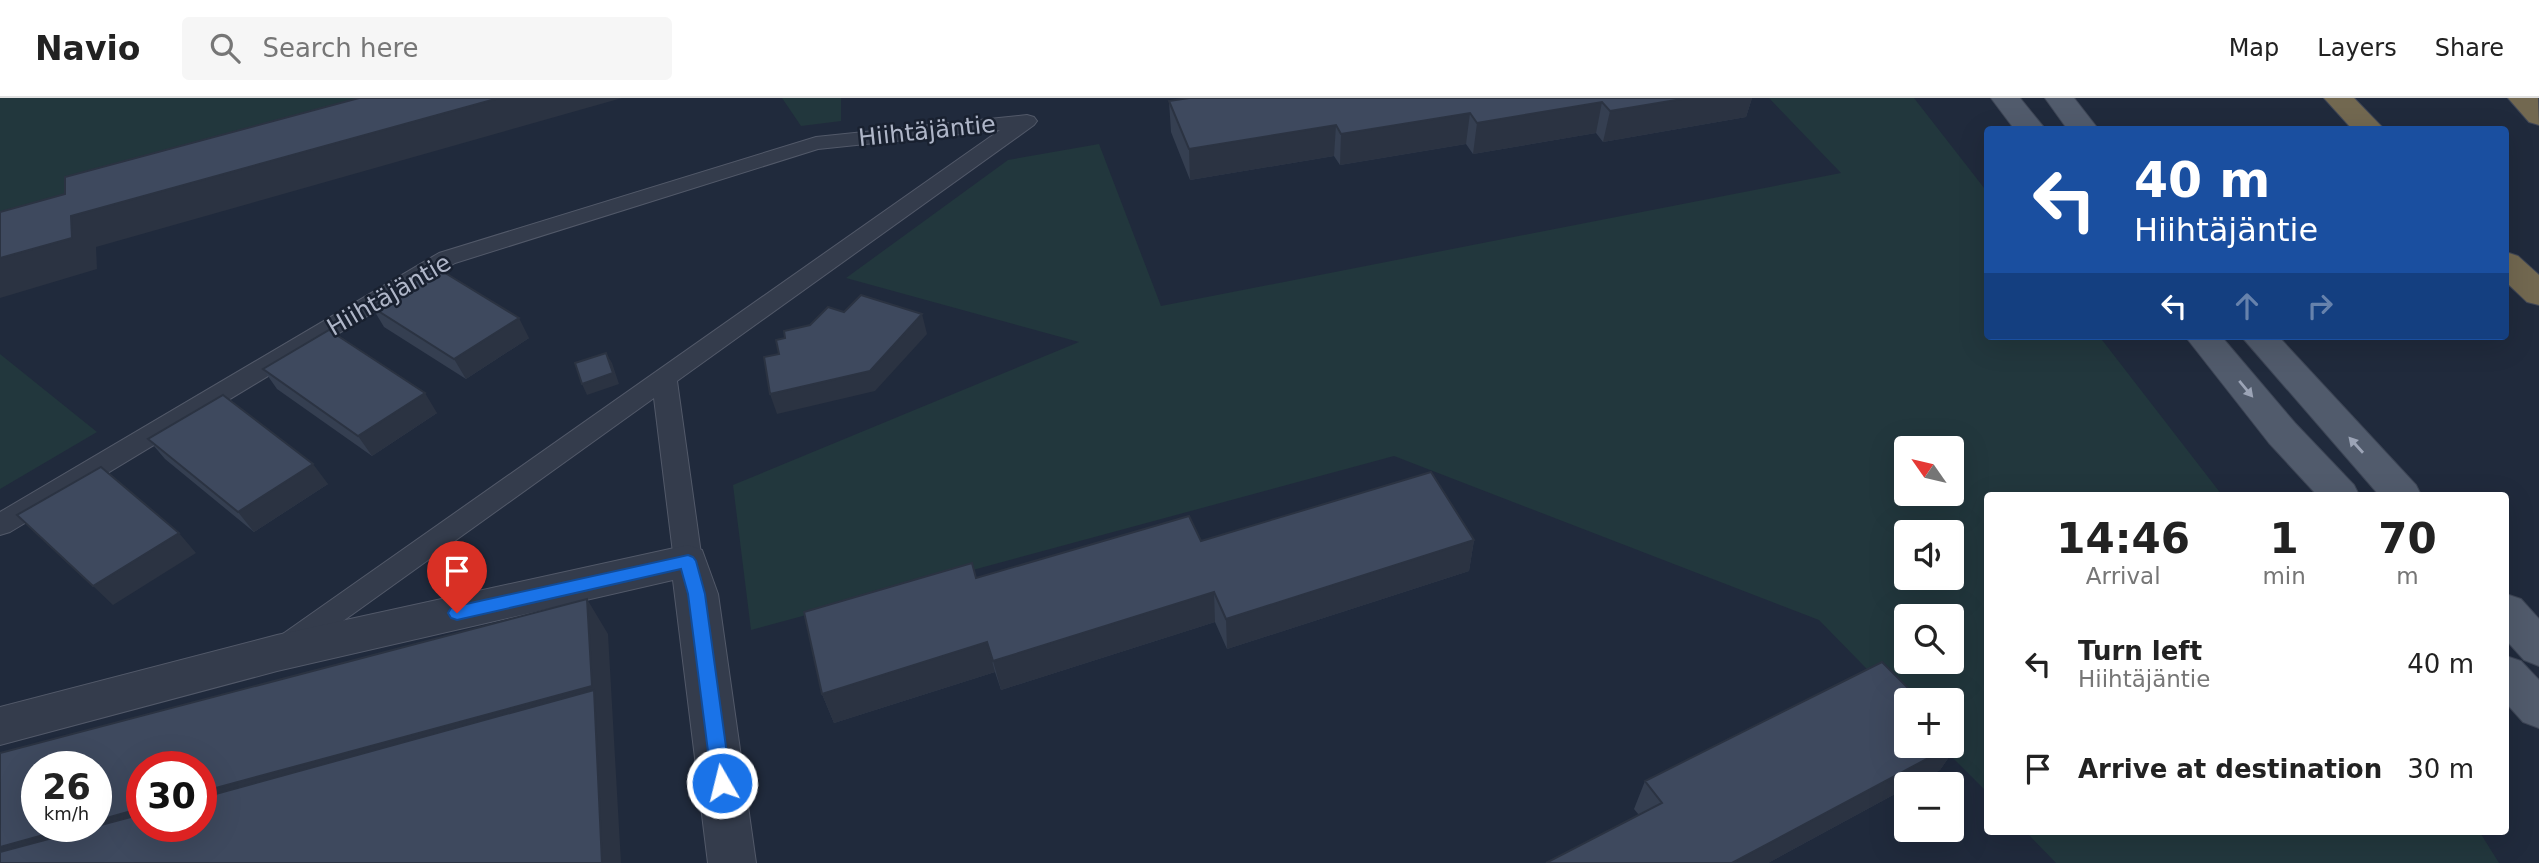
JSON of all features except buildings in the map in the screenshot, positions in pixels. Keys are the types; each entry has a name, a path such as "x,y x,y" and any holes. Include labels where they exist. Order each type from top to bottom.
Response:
{"highway":[{"path":"2338,98 2366,126"},
{"path":"2522,98 2539,116"},
{"path":"2509,266 2539,294"}],"main road":[{"path":"2005,98 2028,126"},
{"path":"2059,98 2081,126"},
{"path":"2205,340 2282,433 2337,492"},
{"path":"2262,340 2399,492"},
{"path":"2509,614 2539,648"},
{"path":"2509,677 2539,709"}],"street":[{"name":"Hiihtäjäntie","path":"0,726 277,653 688,561"},
{"path":"688,561 697,594 732,863"}],"lane":[{"name":"Hiihtäjäntie","path":"0,525 447,258 816,143 1027,121 277,653"},
{"path":"664,377 688,561"}],"green space":[{"path":"0,98 433,98 0,241"},
{"path":"782,98 841,98 841,121 801,126"},
{"path":"1769,98 1914,98 1984,188 1984,340 2102,340 2220,492 1984,492 1984,789 1953,758 1964,758 1964,688 1894,688 1894,697 1819,620 1394,456 751,630 733,485 1079,342 846,278 1008,160 1099,144 1161,306 1841,173"},
{"path":"0,354 97,432 0,489"},
{"path":"2029,835 2482,835 2499,863 2056,863"}],"route":[{"path":"457,613 688,561 697,594 722,783"}]}
